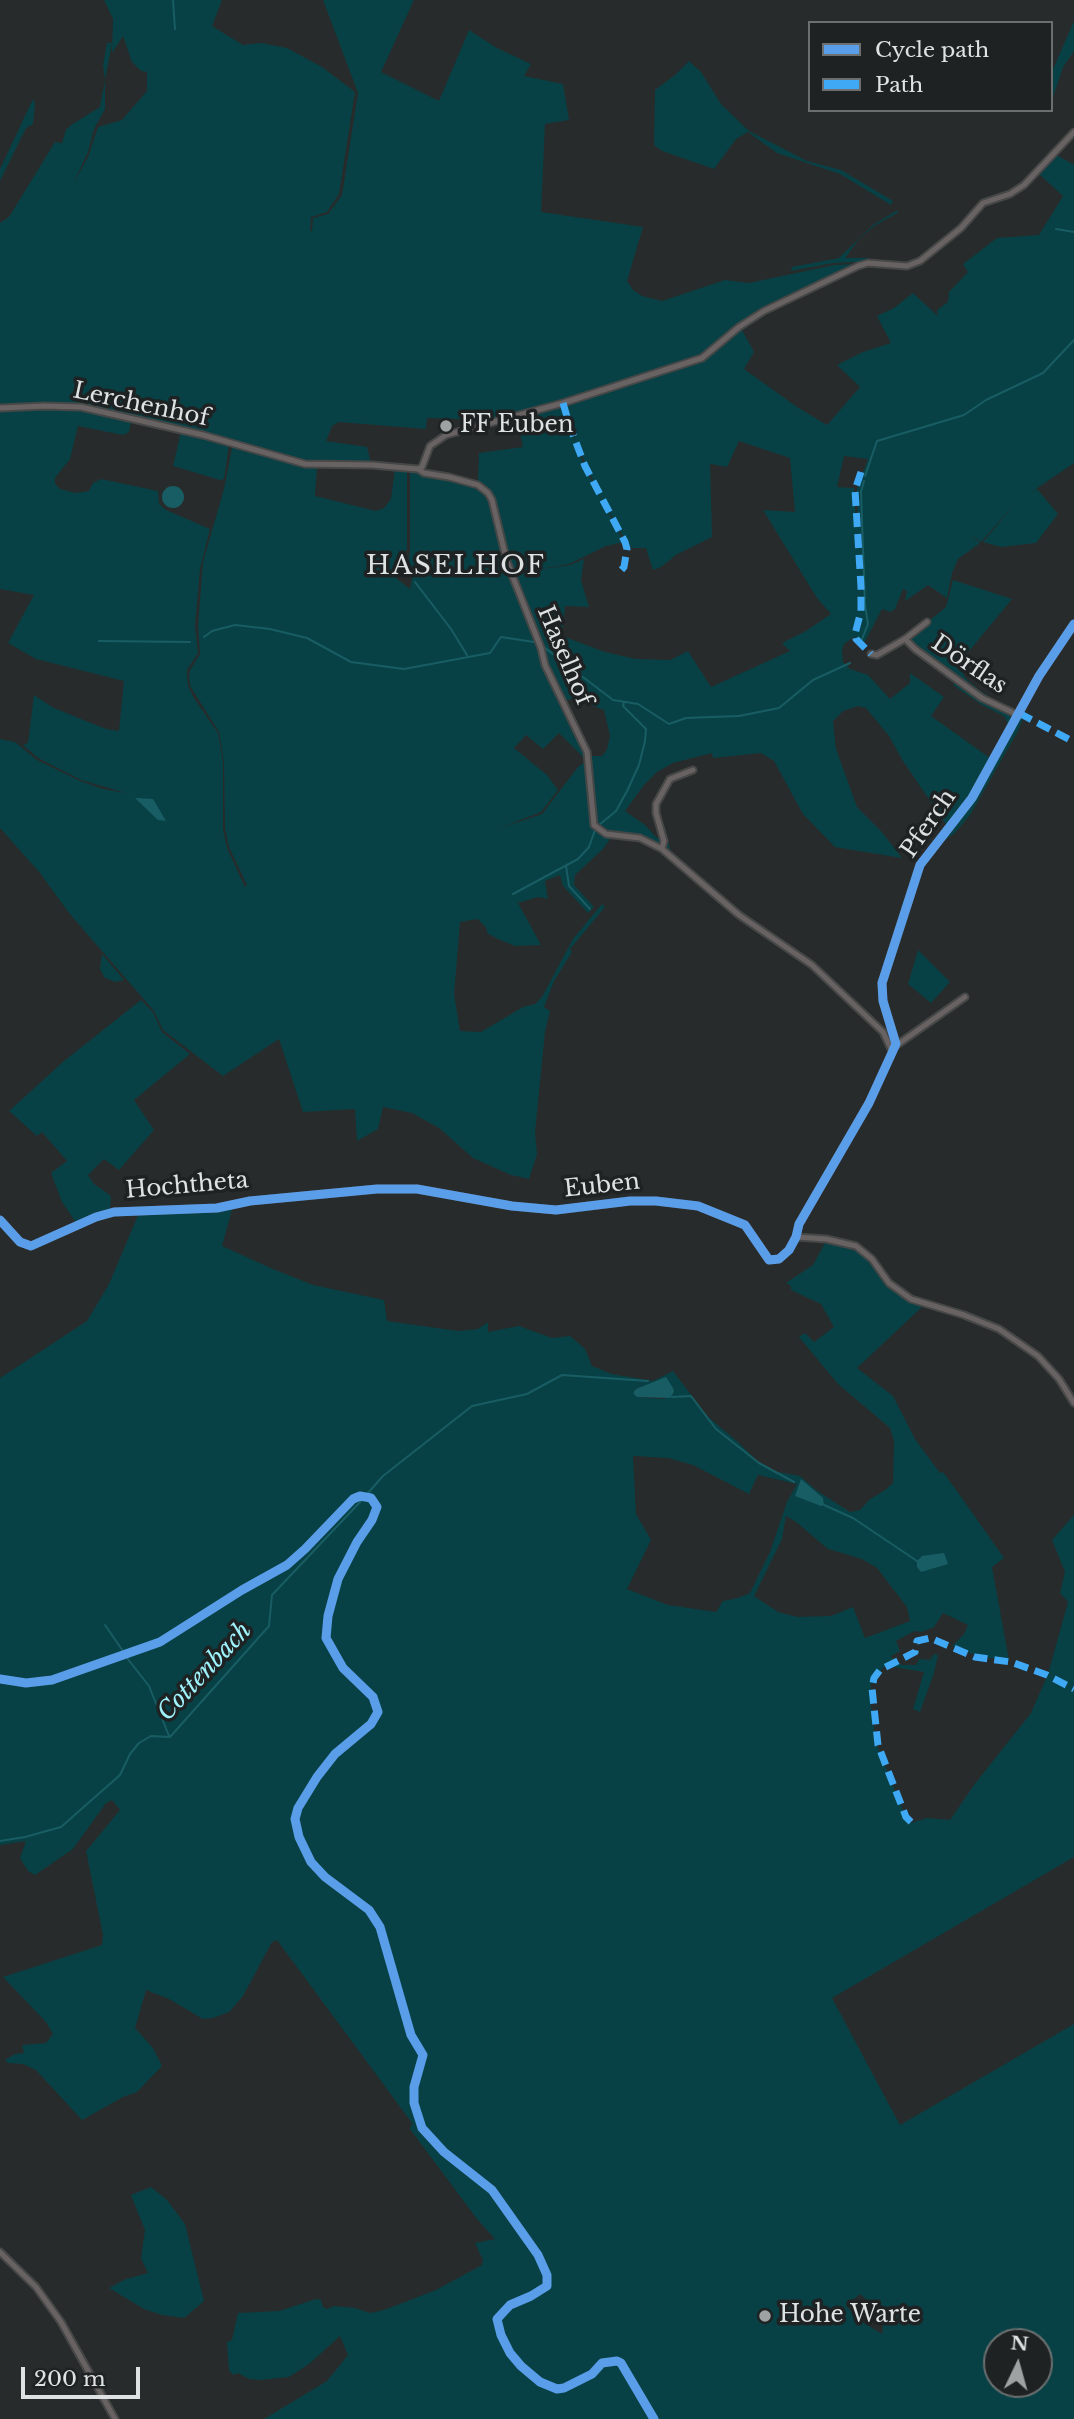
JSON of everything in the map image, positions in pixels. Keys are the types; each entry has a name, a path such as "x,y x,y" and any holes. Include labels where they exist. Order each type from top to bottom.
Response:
{"street":[{"path":"418,470 422,467 430,446 446,435 564,403 702,358 739,327 764,311 858,266 868,263 907,266 920,261 961,228 984,202 1010,194 1024,185 1074,132"},
{"name":"Lerchenhof","path":"0,408 53,405 80,407 231,443"},
{"name":"Haselhof","path":"231,443 317,466 372,465 418,470 478,485 488,494 492,500 507,562 545,665 587,752 594,825 606,834 640,838 662,849"},
{"name":"Dörflas","path":"871,654 877,655 905,639 927,622"},
{"name":"Pferch","path":"893,1049 896,1039 881,991 920,865 972,798 1039,676 1074,624"},
{"name":"Dörflas","path":"905,639 982,698 1018,715"},
{"path":"693,770 670,779 656,804 664,841 662,849 718,899 812,965 883,1032 893,1049 965,996"},
{"name":"Euben","path":"395,1188 417,1189 522,1208 556,1210 630,1201 656,1200 690,1204 745,1225 769,1260 779,1259 789,1250 799,1224 869,1103 893,1049"},
{"name":"Hochtheta","path":"0,1220 20,1242 31,1246 96,1217 114,1212 217,1208 250,1201 395,1188"},
{"path":"796,1237 856,1245 872,1259 898,1291 911,1299 964,1314 999,1329 1038,1356 1059,1379 1074,1403"},
{"path":"0,2252 36,2287 61,2322 115,2419"}],"shaded area":[{"path":"104,0 222,0 212,26 243,45 261,43 287,48 322,67 355,92 339,194 327,212 311,217 310,231 313,218 328,214 342,195 358,93 323,0 414,0 381,72 439,101 469,30 497,48 531,64 524,76 563,84 569,120 545,124 541,212 643,227 627,281 633,290 642,296 662,301 725,280 749,283 834,265 858,264 789,296 701,356 563,401 461,428 461,419 427,418 426,429 339,422 332,426 326,441 367,447 371,463 305,462 204,433 100,408 0,407 0,223 9,217 55,142 62,143 66,130 71,125 100,107 105,80 105,109 94,129 88,152 73,184 88,157 98,127 122,120 147,91 147,72 141,71 132,62 123,36 112,53 113,19"},
{"path":"1074,21 1074,51 1063,67 1053,97 1053,69"},
{"path":"107,43 112,43 105,80 103,65"},
{"path":"689,61 701,72 721,104 749,131 807,161 841,170 893,201 891,205 840,174 777,153 748,132 736,139 714,169 662,151 654,145 655,90"},
{"path":"33,99 33,124 26,128 0,181 0,169"},
{"path":"1055,154 1074,165 1074,463 1030,493 1037,489 1058,514 1036,543 1001,547 983,542 1015,504 981,542 971,535 980,543 958,559 947,598 928,585 905,601 907,591 903,589 895,609 890,612 882,609 863,645 854,637 844,644 842,651 843,662 850,669 868,675 890,699 910,683 910,673 944,697 931,716 990,758 1008,724 1004,716 953,685 956,681 1014,714 1015,717 970,798 947,826 889,736 866,708 858,706 843,711 833,721 836,749 857,807 881,831 902,858 835,847 803,814 774,761 761,753 713,758 712,753 673,763 657,772 644,785 625,811 645,825 657,838 668,841 677,862 646,839 607,833 595,824 590,756 602,756 607,749 610,736 604,710 573,698 564,702 553,682 514,576 570,565 584,559 581,580 589,607 565,606 562,636 605,652 636,659 670,660 688,651 711,687 790,651 782,643 831,614 817,598 763,510 795,512 790,458 739,441 727,467 710,464 712,537 653,570 646,548 632,548 628,545 600,496 575,440 566,406 703,360 741,328 754,352 744,369 827,425 860,387 837,365 863,352 891,343 877,316 894,308 913,293 938,316 937,310 948,302 949,292 968,272 963,264 997,238 1039,235 1063,196 1037,172","holes":["844,456 868,459 857,489 856,524 854,488 837,487"]},
{"path":"896,211 899,212 874,226 859,239 845,258 871,258 862,262 833,263 791,271 792,267 839,258 873,225"},
{"path":"560,406 564,409 584,466 624,542 606,546 569,564 512,574 493,499 478,484 479,453 523,447 517,420"},
{"path":"43,407 80,409 131,421 129,432 123,435 78,426 70,459 55,478 55,484 60,489 76,493 89,491 93,483 101,479 158,491 159,504 166,510 210,529 200,569 195,626 198,653 187,670 187,677 188,686 194,698 218,733 223,762 223,829 227,848 245,887 247,885 229,847 225,828 224,763 219,732 190,686 189,676 200,654 198,626 203,562 224,489 232,448 236,446 317,467 315,496 376,511 384,508 391,499 395,469 407,472 407,549 394,565 397,579 410,589 410,472 448,478 482,489 491,500 502,547 540,649 543,665 586,756 584,758 559,733 543,749 526,735 514,748 547,775 558,790 541,812 500,828 542,814 578,767 586,761 589,810 593,826 600,834 612,836 603,849 575,875 574,885 594,907 588,913 563,886 560,875 545,881 548,899 538,897 518,903 541,945 515,946 487,933 487,929 478,919 460,922 454,994 460,1031 481,1032 523,1007 535,1004 542,997 573,939 602,904 605,907 570,949 572,952 554,981 544,1007 550,1011 545,1032 535,1132 537,1154 529,1179 511,1175 473,1158 439,1128 412,1113 383,1107 378,1129 357,1141 355,1109 303,1112 279,1039 223,1076 163,1030 154,1011 0,828 0,739 15,742 37,760 80,781 126,793 81,780 38,758 23,745 28,743 34,695 52,707 106,729 119,731 124,681 36,659 8,643 34,595 0,589 0,410"},
{"path":"181,432 229,445 224,479 173,466"},
{"path":"169,486 177,486 184,493 184,501 177,508 169,508 162,501 162,493"},
{"path":"953,580 1012,599 965,656 961,665 964,676 975,691 915,648 908,638 946,607"},
{"path":"1074,620 1015,712 982,696 964,676 979,690 1001,704 1017,708 1052,650"},
{"path":"1019,715 1024,716 1018,731 970,815 955,833 941,843 924,867 904,926 902,925 922,865 966,809"},
{"path":"135,798 153,799 166,821 158,820"},
{"path":"918,950 950,982 931,1003 908,984"},
{"path":"102,954 124,980 116,982 105,978 100,969"},
{"path":"141,1000 153,1012 162,1032 190,1054 134,1100 154,1130 119,1170 104,1159 88,1175 94,1184 111,1196 110,1209 77,1224 62,1202 51,1173 67,1161 42,1132 37,1136 9,1111 64,1061"},
{"path":"233,1206 222,1246 313,1285 384,1300 387,1321 458,1331 478,1329 488,1322 488,1332 519,1326 552,1338 570,1336 585,1349 592,1366 612,1374 653,1381 673,1371 707,1416 760,1464 773,1471 800,1476 850,1512 860,1510 893,1483 894,1441 890,1428 838,1384 799,1337 805,1333 814,1342 834,1327 821,1304 791,1290 791,1286 786,1283 813,1265 825,1243 836,1244 861,1253 892,1289 922,1307 857,1368 893,1396 915,1439 940,1473 943,1472 1004,1558 992,1567 1009,1660 980,1657 952,1646 964,1634 968,1625 943,1613 934,1627 922,1632 914,1631 896,1641 900,1651 891,1656 894,1661 882,1669 873,1684 871,1683 870,1699 876,1743 907,1824 927,1818 950,1820 1031,1713 1048,1674 1068,1602 1060,1593 1065,1572 1052,1540 1074,1515 1074,1857 832,1998 900,2125 1074,2024 1074,2419 264,2419 327,2381 348,2355 340,2336 309,2364 289,2377 260,2380 249,2379 238,2373 233,2375 229,2370 227,2342 232,2340 238,2313 279,2311 316,2299 321,2300 323,2307 327,2309 334,2306 370,2313 384,2310 436,2290 482,2265 483,2260 475,2243 495,2239 410,2129 412,2123 277,1940 272,1942 243,1996 229,2012 203,2019 169,1999 146,1990 135,2028 153,2048 162,2066 137,2092 82,2120 36,2070 5,2060 15,2054 24,2053 22,2045 46,2043 53,2034 46,2022 3,1977 102,1945 103,1935 86,1851 120,1810 112,1800 106,1803 73,1849 35,1875 28,1871 20,1858 26,1841 0,1845 0,1378 87,1321 109,1284 139,1213 193,1212","holes":["665,1378 665,1399 637,1397 636,1389","633,1456 668,1458 693,1465 749,1494 758,1475 797,1484 787,1502 770,1552 750,1593 723,1601 716,1612 668,1605 627,1589 651,1540 636,1514","786,1516 828,1549 862,1559 877,1568 907,1607 910,1621 865,1638 853,1607 831,1616 797,1617 778,1612 754,1596 782,1539","860,2294 869,2302 864,2317 883,2326 882,2334 864,2323 846,2306"]},
{"path":"666,1377 674,1392 670,1398 637,1397 633,1393 636,1389"},
{"path":"801,1479 823,1498 824,1505 795,1496"},
{"path":"944,1553 948,1564 921,1572 917,1567 917,1561 922,1556"},
{"path":"934,1654 938,1655 934,1673 920,1712 913,1709 924,1672 893,1667 898,1662 902,1665 916,1665 919,1659 930,1660"},
{"path":"151,2187 167,2200 185,2224 204,2301 184,2318 144,2309 109,2288 126,2279 148,2273 141,2258 145,2230 131,2195"}],"waterway":[{"path":"173,0 175,29"},
{"path":"1056,229 1074,232"},
{"path":"865,476 877,441 964,415 986,400 1043,373 1074,340"},
{"path":"862,639 868,624 861,492 864,481"},
{"path":"415,582 467,655"},
{"path":"204,637 212,631 235,625 270,629 307,638 351,662 404,669 490,653 501,637 534,642"},
{"path":"99,641 190,642"},
{"path":"545,648 613,700 638,704 669,724 686,718 739,716 779,708 813,680 850,663"},
{"path":"599,825 616,811 627,791 639,765 645,741 646,729 623,706 624,702"},
{"path":"513,894 578,859 589,847 595,830"},
{"path":"566,866 569,886 590,909"},
{"name":"Cottenbach","path":"367,1494 383,1476 472,1406 527,1394 562,1375 648,1381"},
{"path":"672,1397 691,1396 716,1429 759,1463 794,1482"},
{"name":"Cottenbach","path":"170,1737 269,1626 272,1595 362,1500"},
{"path":"824,1505 853,1518 917,1561"},
{"path":"105,1625 123,1651"},
{"path":"127,1658 149,1686 169,1736"},
{"name":"Cottenbach","path":"0,1841 61,1827 120,1775 130,1754 139,1743 151,1736 169,1737"}],"marked path":[{"path":"563,403 585,466 625,542 627,549 624,567 618,574"},
{"path":"861,472 855,490 861,587 861,611 855,634 856,639 871,654"},
{"path":"1019,713 1074,742"},
{"path":"911,1822 906,1817 878,1745 872,1688 874,1678 880,1670 915,1652 917,1641 930,1638 975,1657 1011,1662 1047,1675 1074,1689"}],"cycle path":[{"path":"0,1220 20,1242 31,1246 96,1217 114,1212 217,1208 250,1201 377,1189 417,1189 512,1206 556,1210 630,1201 698,1206 745,1225 769,1260 779,1259 789,1250 799,1224 869,1103 896,1044 883,1001 882,983 920,865 972,798 1039,676 1074,624"},
{"path":"0,1679 26,1683 52,1680 160,1642 287,1565 353,1499 360,1496 371,1498 377,1507 338,1579 328,1616 326,1638 343,1668 373,1697 378,1712 371,1724 335,1754 317,1777 298,1808 295,1819 299,1837 311,1862 325,1877 369,1910 380,1927 411,2035 423,2055 414,2087 414,2103 422,2128 444,2152 492,2190 538,2255 547,2275 547,2286 510,2305 497,2319 510,2353 540,2382 557,2389 592,2374 602,2363 617,2361 621,2363 654,2419"}],"place":[{"name":"FF Euben","path":"446,426"},
{"name":"Hohe Warte","path":"765,2316"}],"district":[{"name":"HASELHOF","path":"456,567"}]}
